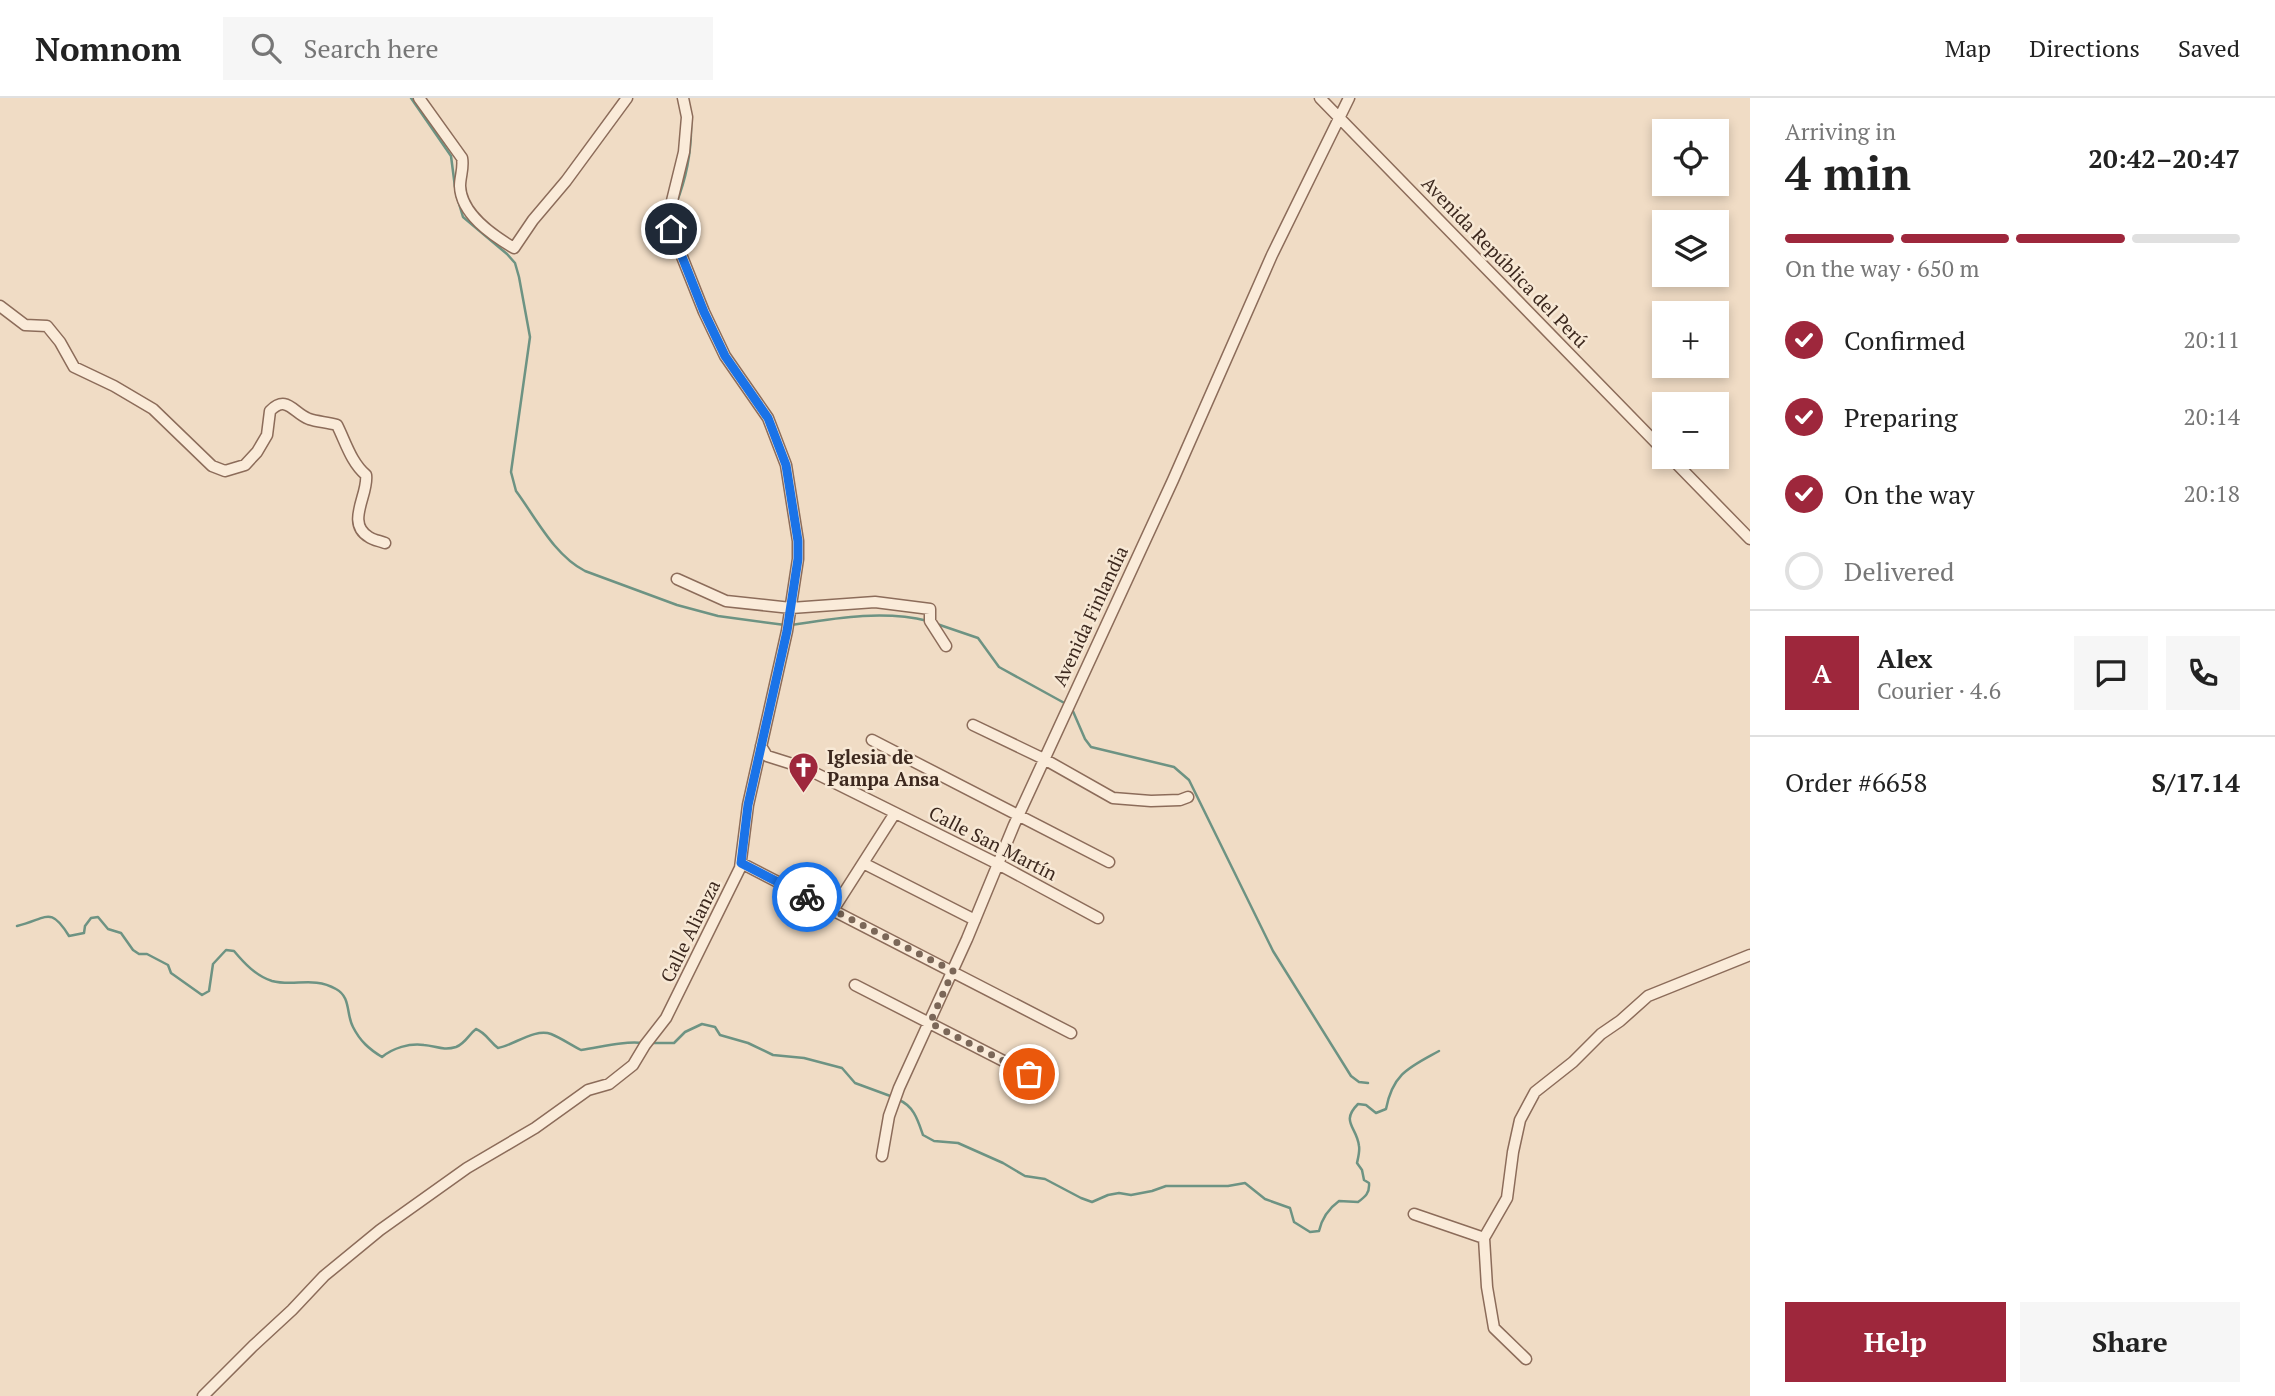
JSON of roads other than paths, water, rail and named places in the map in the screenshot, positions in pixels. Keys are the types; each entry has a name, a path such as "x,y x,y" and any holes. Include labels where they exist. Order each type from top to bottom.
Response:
{"street":[{"path":"419,98 463,158 460,186 462,201 499,239 514,248 627,98"},
{"name":"Calle Alianza","path":"204,1396 324,1276 380,1230 467,1168 535,1128 588,1090 609,1084 633,1065 666,1018 741,863 748,805 787,631 798,559 798,541 786,465 768,418 725,356 704,312 671,229 669,213 684,152 687,117 683,98"},
{"name":"Avenida República del Perú","path":"1320,98 1652,439"},
{"name":"Avenida Finlandia","path":"882,1156 889,1116 900,1088 1019,814 1173,480 1272,255 1349,98"},
{"path":"0,306 25,325 47,326 74,367 153,409 212,466 225,471 245,465 257,452 267,435 270,411 280,404 286,404 314,421 337,425 350,455 366,475 368,485 358,513 359,523 368,537 385,543"},
{"path":"1682,469 1750,538"},
{"path":"677,579 726,601 791,608 875,603 930,609 930,621 946,646"},
{"path":"973,725 1044,759 1112,798 1151,801 1180,800 1188,797"},
{"path":"872,740 1109,862"},
{"name":"Calle San Martín","path":"761,746 767,756 805,768 998,864 1098,918"},
{"path":"833,910 895,813"},
{"path":"741,863 1071,1033"},
{"path":"863,863 975,920"},
{"path":"1526,1359 1494,1328 1487,1287 1484,1238 1507,1198 1520,1120 1535,1092 1648,996 1750,955"},
{"path":"855,985 1029,1074"},
{"path":"1414,1214 1484,1238"}],"waterway":[{"path":"411,98 451,156 455,187"},
{"path":"676,204 688,163 691,119"},
{"path":"457,197 463,217 507,254 515,263 519,277 530,337 511,472 516,491 546,535 564,556 585,571 677,605 718,616 785,625"},
{"path":"792,625 877,616 928,621"},
{"path":"934,623 978,638 999,667 1068,705"},
{"path":"1072,709 1091,747 1174,767 1189,780 1273,951 1351,1076 1359,1082 1368,1083"},
{"path":"17,926 52,917 63,926 69,936 84,933 91,918 98,917 108,929 121,933 133,950 168,965 171,973 202,995 209,991 213,964 226,950 234,951 251,969 266,979 280,983 319,983 341,992 356,1032 365,1044 382,1057 396,1049 413,1045 456,1047 476,1029 498,1048 538,1033 551,1034 581,1050 643,1043"},
{"path":"650,1043 674,1043 685,1032 702,1024 715,1027 720,1035 748,1043 773,1055 804,1058 842,1068 855,1083 893,1097"},
{"path":"899,1100 912,1110 923,1135 934,1141 958,1143 1025,1176 1045,1179 1092,1202 1108,1195 1131,1195 1166,1186 1228,1186 1245,1183 1265,1199 1290,1208 1294,1222 1310,1232 1319,1231 1326,1214 1339,1201 1358,1202 1368,1192 1369,1183 1364,1180 1357,1163 1358,1139 1350,1120 1353,1110 1358,1104 1366,1105 1376,1113 1386,1109 1393,1087 1404,1072 1439,1051"}],"place":[{"name":"Iglesia de Pampa Ansa","path":"804,795"}]}
